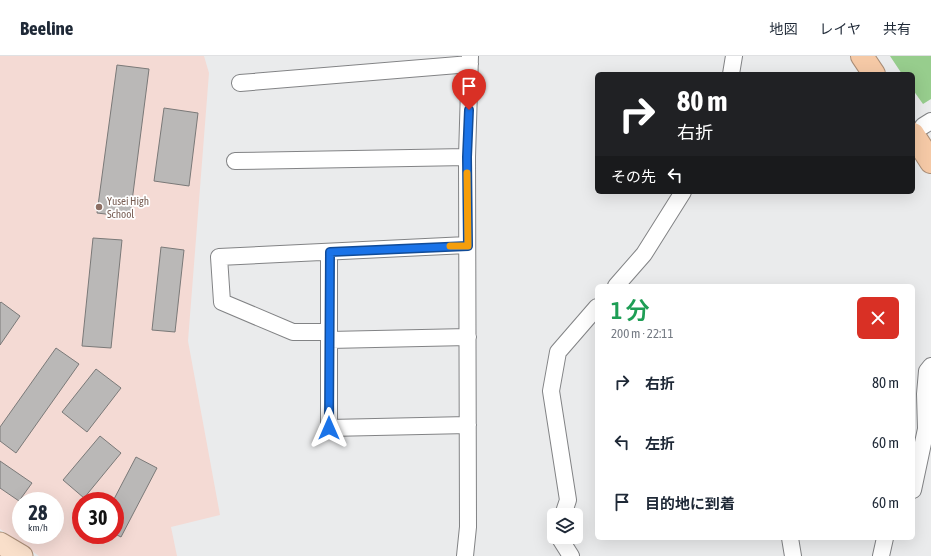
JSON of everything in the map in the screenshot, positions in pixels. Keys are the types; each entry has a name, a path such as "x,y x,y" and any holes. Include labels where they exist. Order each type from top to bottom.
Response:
{"highway":[{"path":"862,56 873,72"},
{"path":"922,127 931,162"}],"main road":[{"path":"0,543 22,556"}],"street":[{"path":"731,72 734,56"},
{"path":"240,83 470,60 467,157 468,527 465,556"},
{"path":"235,161 467,157"},
{"path":"618,284 644,254 681,194"},
{"path":"468,246 219,257 222,302 293,332 329,336 468,337"},
{"path":"330,252 329,428 468,425"},
{"path":"566,508 568,500 551,391 558,352 595,310"},
{"path":"915,481 926,429 925,394 927,371 931,366"},
{"path":"790,540 793,556"},
{"path":"881,556 885,540"},
{"path":"563,544 571,556"}],"shaded area":[{"name":"Yusei High School","path":"0,56 204,56 209,73 188,341 220,515 171,527 177,556 39,556 22,544 64,544 64,492 12,492 12,537 0,529"}],"green space":[{"path":"890,56 931,56 931,99 923,104 915,93 915,72 901,72"}],"building":[{"path":"117,65 149,69 130,217 97,213"},
{"path":"164,108 198,113 189,186 154,181"},
{"path":"93,238 122,240 111,348 82,346"},
{"path":"161,247 184,250 175,332 152,330"},
{"path":"1,302 20,316 0,345 0,303"},
{"path":"56,348 79,364 16,453 0,441 0,427"},
{"path":"96,369 121,388 87,432 62,412"},
{"path":"100,436 121,453 89,492 77,492 63,480"},
{"path":"136,457 157,468 124,531 124,492 118,492"},
{"path":"0,461 32,483 26,492 12,492 12,496 0,488"}],"slow traffic":[{"path":"450,246 468,246 467,173"}],"place":[{"name":"Yusei High School","path":"99,207"}],"route":[{"path":"329,428 330,252 468,246 467,157 469,110"}]}
